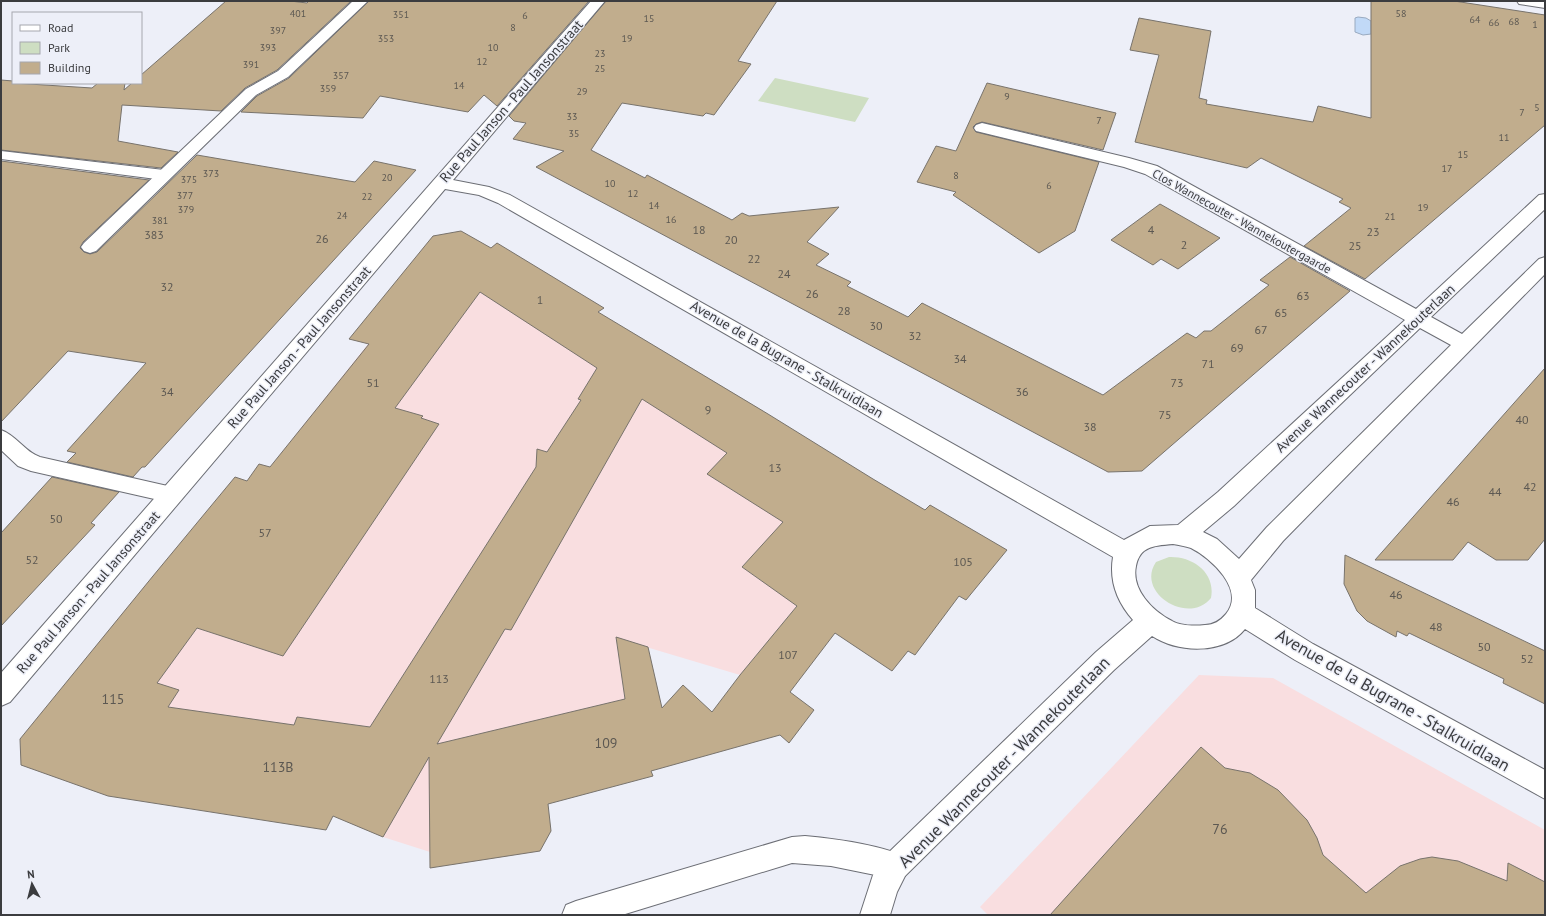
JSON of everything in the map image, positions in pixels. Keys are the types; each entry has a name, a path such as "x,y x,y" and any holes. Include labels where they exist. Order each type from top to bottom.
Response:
{"street":[{"path":"90,247 251,92 283,74 361,1"},
{"name":"Rue Paul Janson - Paul Jansonstraat","path":"1,693 598,1"},
{"path":"1524,1 1545,4"},
{"name":"Clos Wannecouter - Wannekoutergaarde","path":"982,128 1129,163 1151,170 1464,344"},
{"name":"Avenue de la Bugrane - Stalkruidlaan","path":"440,183 483,191 504,199 1127,553"},
{"name":"Avenue Wannecouter - Wannekouterlaan","path":"1183,535 1226,499 1545,199"},
{"path":"1238,577 1275,534 1545,263"},
{"path":"1154,535 1183,535 1197,540 1221,556 1238,577 1244,596 1241,613 1236,622 1228,629 1205,637 1177,634 1163,629 1150,620 1140,612 1126,592 1121,571 1127,553 1138,541 1154,535"},
{"name":"Avenue de la Bugrane - Stalkruidlaan","path":"1241,613 1311,656 1545,785"},
{"name":"Avenue Wannecouter - Wannekouterlaan","path":"875,915 884,886 895,866 1105,661 1150,620"}],"lane":[{"path":"1,155 164,176"},
{"path":"1,438 25,460 172,495"},
{"path":"576,915 792,850 810,849 826,851 895,866"}],"shaded area":[{"path":"461,231 491,248 497,243 604,308 598,312 768,414 828,476 742,567 797,606 740,675 616,638 625,699 538,721 540,851 430,868 430,852 383,837 333,816 108,796 21,765 20,739 152,577 235,477 247,481 259,464 270,467 368,344 349,339 433,236"},
{"path":"1199,675 1273,678 1545,830 1545,915 988,915 980,907"}],"green space":[{"path":"775,78 869,98 855,122 758,101"},
{"path":"1169,557 1186,559 1200,567 1210,580 1212,589 1211,598 1201,606 1190,609 1178,607 1167,602 1158,594 1153,585 1151,574 1156,562"}],"water":[{"path":"1355,18 1366,18 1371,21 1371,34 1363,35 1355,32"}],"building":[{"path":"226,1 290,1 307,3 309,1 351,1 277,70 245,88 221,111 122,105 118,141 178,152 161,168 1,150 1,80 12,81 12,84 92,88 97,84 125,84 124,90 131,84 142,84 142,74"},
{"path":"369,1 589,1 497,106 484,95 468,112 380,96 363,118 241,112 257,96 289,78"},
{"path":"606,1 777,1 738,61 751,64 714,115 706,113 703,116 622,103 591,150 645,178 647,175 732,220 742,213 749,216 839,207 807,242 829,254 816,265 851,282 847,286 908,317 922,303 1103,395 1187,333 1196,338 1204,331 1211,331 1269,285 1260,280 1290,257 1350,291 1142,471 1108,472 536,167 564,151 513,139 526,123 514,121 509,116"},
{"path":"1371,1 1454,1 1545,15 1545,125 1365,279 1304,246 1351,208 1339,202 1343,199 1261,158 1247,168 1135,142 1159,55 1130,50 1139,18 1211,31 1199,98 1207,100 1206,104 1313,122 1318,106 1371,118"},
{"path":"987,83 1116,113 1103,150 982,122 973,127 976,132 1099,162 1075,231 1039,253 953,195 956,192 917,182 936,146 956,151"},
{"path":"197,155 355,182 374,161 416,170 145,467 142,467 133,477 67,462 76,453 67,451 146,363 68,351 1,422 1,161 149,180 83,242 80,248 84,252 90,254 97,252"},
{"path":"1160,204 1220,238 1178,269 1161,259 1153,265 1111,240"},
{"path":"461,231 491,248 497,243 604,308 598,312 873,479 925,510 930,505 1007,550 966,600 959,596 915,655 908,651 892,671 835,633 790,692 814,710 789,743 780,735 651,771 653,776 548,804 551,831 540,851 430,868 429,757 383,837 333,816 326,830 108,796 21,765 20,739 235,477 247,481 259,464 270,467 369,344 349,339 433,236","holes":["480,292 597,368 578,399 581,400 547,452 537,449 536,467 370,727 297,717 294,725 168,707 179,690 157,683 197,628 283,656 439,424 421,418 423,416 395,408","642,399 727,453 707,474 783,522 742,567 797,606 740,675 712,712 683,685 662,708 648,647 616,637 625,699 437,744 505,629 511,630"]},
{"path":"1545,368 1545,539 1528,560 1496,560 1468,542 1453,560 1375,560"},
{"path":"52,477 119,492 91,523 95,525 1,626 1,533"},
{"path":"1345,555 1545,651 1545,704 1503,683 1504,679 1409,633 1407,636 1397,631 1396,637 1367,621 1357,611 1344,584"},
{"path":"1201,747 1225,768 1250,773 1278,790 1307,820 1317,838 1323,855 1366,893 1400,866 1420,859 1432,857 1458,861 1507,881 1508,863 1545,882 1545,915 1050,915"}]}
